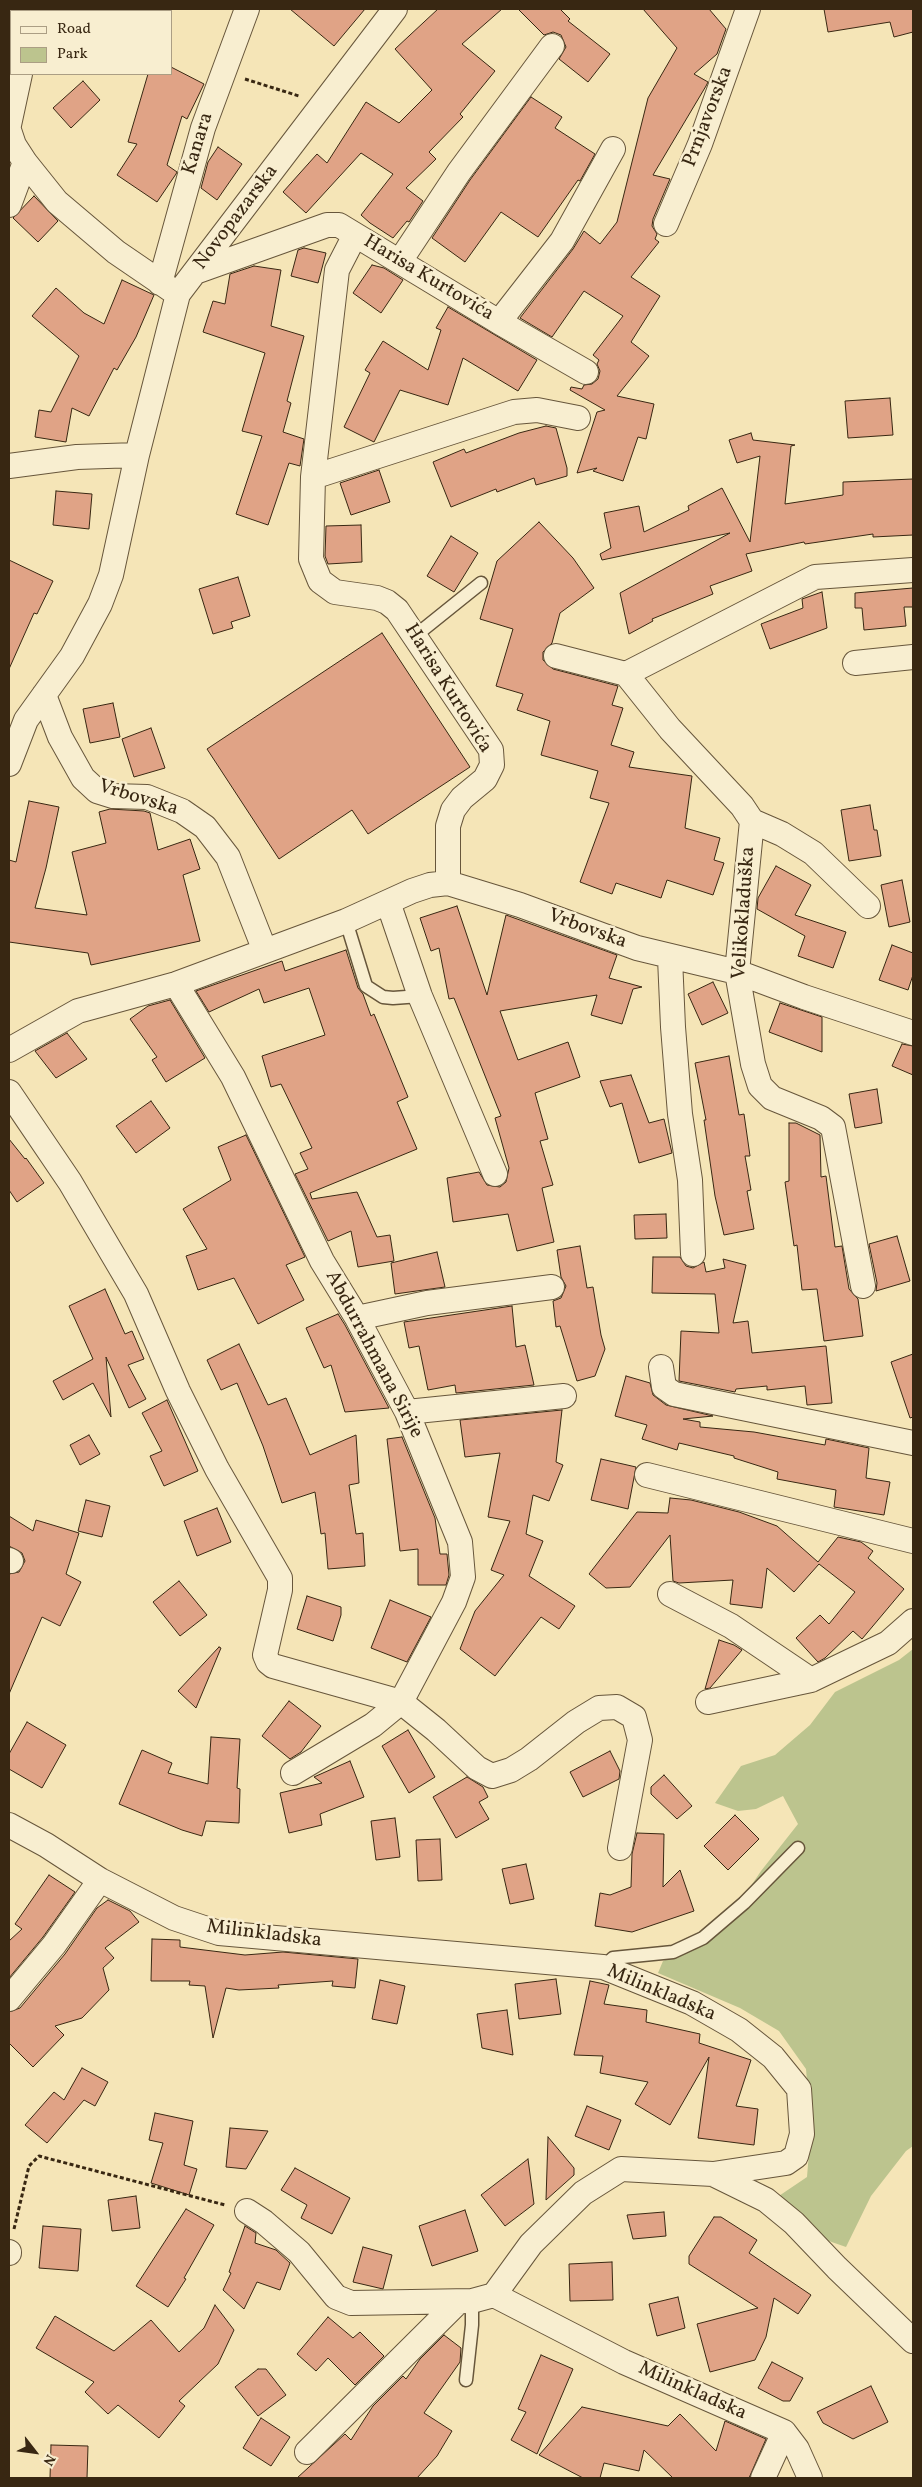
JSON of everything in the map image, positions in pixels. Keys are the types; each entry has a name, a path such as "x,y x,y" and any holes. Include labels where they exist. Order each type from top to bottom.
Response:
{"street":[{"name":"Kanara","path":"169,288 203,128 246,9"},
{"name":"Novopazarska","path":"9,764 18,716 44,695 72,656 100,604 111,575 137,455 169,288 198,271 395,9"},
{"name":"Prnjavorska","path":"666,224 700,144 748,9"},
{"path":"400,261 459,172 552,46"},
{"path":"20,75 9,120 14,145 25,162 57,202 116,252 169,288"},
{"path":"498,322 562,242 613,148"},
{"path":"9,205 25,162"},
{"path":"198,271 327,225 339,225 355,235"},
{"name":"Harisa Kurtovića","path":"448,883 448,826 453,810 462,798 484,779 492,765 491,750 397,610 387,602 377,598 335,592 320,581 311,559 313,477 337,270 355,235 498,322 586,372"},
{"path":"313,477 514,412 537,410 578,418"},
{"path":"9,466 77,457 137,455"},
{"path":"556,656 626,674 815,577 913,570"},
{"path":"855,663 913,657"},
{"name":"Velikokladuška","path":"626,674 670,729 742,806 752,821 782,834 813,853 868,906"},
{"name":"Vrbovska","path":"44,695 65,745 83,778 97,791 113,796 147,798 182,811 205,827 228,857 265,951"},
{"name":"Velikokladuška","path":"752,821 737,972 753,1064 760,1086 772,1098 820,1118 833,1127 863,1286"},
{"name":"Vrbovska","path":"9,1050 78,1011 176,984 346,921 430,885 448,883 520,905 637,948 670,958 737,972 913,1033"},
{"path":"388,902 420,996 496,1174"},
{"path":"670,958 680,1114 690,1180 693,1254"},
{"name":"Abdurrahmana Sirije","path":"176,984 233,1077 322,1261 358,1318 407,1412 460,1542 463,1577 454,1602 402,1702 373,1726 293,1773"},
{"path":"9,1092 70,1182 136,1294 178,1391 217,1469 280,1578 280,1590 265,1656 268,1662 273,1666 402,1702 477,1768 492,1776 510,1770 529,1759 576,1722 599,1708 617,1708 634,1717 640,1740 620,1848"},
{"path":"358,1318 427,1303 552,1287"},
{"path":"661,1367 664,1387 674,1394 913,1443"},
{"path":"407,1412 564,1396"},
{"path":"647,1475 913,1541"},
{"path":"670,1594 731,1626 811,1680"},
{"path":"708,1702 811,1680 888,1643 913,1621"},
{"name":"Milinkladska","path":"9,1826 46,1845 100,1880 174,1918 219,1933 603,1967 692,2003 739,2030 773,2057 798,2089 802,2134 796,2156 786,2163 713,2174 621,2169 583,2193 531,2244 494,2295 624,2362 784,2432"},
{"path":"9,1999 54,1945 100,1880"},
{"path":"713,2174 766,2200 794,2223 836,2268 913,2341"},
{"path":"247,2211 264,2222 299,2252 336,2297 351,2303 464,2302 494,2295"},
{"path":"307,2452 464,2302"},
{"path":"763,2478 784,2432 797,2449 810,2478"}],"lane":[{"path":"415,636 481,583"},
{"path":"346,921 366,986 383,997 420,996"},
{"path":"603,1967 613,1958 673,1952 703,1938 740,1908 798,1848"},
{"path":"464,2302 472,2325 466,2380"}],"path":[{"path":"223,72 324,104"},
{"path":"9,2252 29,2166 39,2156 247,2211"}],"green space":[{"path":"913,1649 913,2146 906,2151 871,2196 846,2247 823,2239 770,2202 807,2177 811,2128 806,2069 779,2031 740,2008 658,1973 663,1961 700,1944 732,1914 761,1871 798,1824 783,1796 756,1809 738,1811 715,1803 741,1766 775,1755 810,1725 835,1692 899,1660"}],"building":[{"path":"290,9 365,9 334,46"},
{"path":"438,9 502,9 462,44 495,71 460,114 463,117 429,152 436,159 406,188 423,201 409,222 407,221 393,238 370,223 361,215 393,174 361,153 306,213 283,192 317,154 327,163 366,102 399,123 432,90 395,49"},
{"path":"518,9 560,9 570,19 568,21 610,54 588,82 559,59 566,47 561,35 553,32 544,35"},
{"path":"643,9 709,9 726,29 717,54 694,74 708,82 653,175 670,179 653,219 652,226 657,234 655,239 659,242 631,277 660,296 631,342 649,356 617,396 654,404 646,439 638,437 623,481 593,471 597,468 577,473 597,412 605,410 570,390 571,387 582,389 584,385 592,384 598,379 600,371 597,364 599,360 593,355 623,316 584,291 552,337 520,318 573,249 584,231 600,244 617,222 648,98 677,48"},
{"path":"824,9 913,9 913,32 894,37 890,22 828,32"},
{"path":"172,68 204,84 187,119 182,116 167,165 177,172 157,202 117,175 137,144 128,142 148,75 172,75"},
{"path":"83,81 100,100 71,128 53,108"},
{"path":"531,97 562,117 555,128 595,154 580,181 578,180 538,237 501,212 465,262 432,238 470,180"},
{"path":"218,147 242,164 217,200 201,188 208,162"},
{"path":"34,196 58,221 38,242 13,218"},
{"path":"304,248 326,253 318,283 291,276 298,250"},
{"path":"372,265 384,268 403,280 381,313 353,293"},
{"path":"254,266 281,270 271,326 304,336 287,401 291,403 283,432 304,439 300,466 289,463 268,525 236,514 262,436 242,431 265,353 203,332 213,301 225,304 230,274"},
{"path":"122,280 154,295 136,337 117,370 114,368 89,416 72,408 66,442 35,437 39,410 51,412 79,356 32,316 56,288 84,313 104,324"},
{"path":"448,307 537,360 518,391 463,358 448,405 400,390 374,442 344,427 370,373 365,370 383,341 428,370 441,330 436,328"},
{"path":"890,398 893,435 848,438 845,401"},
{"path":"546,426 556,428 567,468 567,476 536,485 534,478 497,492 496,489 451,507 433,462 464,449 466,453 519,433"},
{"path":"751,433 753,440 795,445 791,446 785,504 843,495 843,482 913,479 913,535 873,537 873,534 805,544 804,542 746,554 752,571 710,586 713,594 652,619 653,621 629,634 620,593 730,533 602,560 600,554 611,548 604,513 639,506 644,532 689,510 688,506 722,488 750,542 760,456 737,463 729,440"},
{"path":"379,470 390,502 351,515 340,483"},
{"path":"56,491 92,494 89,529 53,525"},
{"path":"539,522 573,558 594,588 560,613 552,643 543,652 543,660 553,669 618,686 612,705 623,708 611,745 634,752 629,767 692,776 685,828 720,838 714,860 724,863 713,895 667,880 661,898 616,883 612,894 580,882 609,803 590,798 598,771 541,755 550,721 517,710 523,694 496,686 513,629 480,619 497,561"},
{"path":"361,525 362,562 328,564 325,556 326,526"},
{"path":"451,536 478,553 454,592 427,576"},
{"path":"9,560 53,581 37,614 34,613 9,669"},
{"path":"238,577 250,616 231,622 233,628 213,634 199,589"},
{"path":"913,588 913,607 904,607 906,626 864,630 862,608 855,608 855,593"},
{"path":"822,592 827,628 770,649 761,624 803,608 802,599"},
{"path":"382,633 470,767 368,834 352,810 279,859 207,749"},
{"path":"113,703 120,737 90,743 83,709"},
{"path":"151,728 165,768 134,777 122,739"},
{"path":"29,801 59,807 35,908 87,915 72,852 106,843 99,812 110,809 144,811 150,813 158,850 190,839 200,869 183,875 200,941 91,965 88,953 9,942 9,860 16,862"},
{"path":"870,805 874,830 877,830 881,856 849,861 841,810"},
{"path":"776,866 811,885 795,915 846,932 833,968 798,956 805,936 757,909 758,898"},
{"path":"902,880 910,922 889,927 881,885"},
{"path":"457,906 487,995 506,915 617,955 609,978 642,987 633,989 622,1024 591,1015 597,995 500,1011 518,1060 568,1042 580,1077 535,1093 548,1139 540,1141 553,1185 542,1188 554,1242 517,1251 508,1214 453,1222 447,1178 479,1172 487,1185 500,1187 506,1182 509,1168 495,1118 501,1116 454,998 449,999 439,948 431,951 420,918"},
{"path":"892,945 913,953 913,975 908,990 879,980"},
{"path":"346,950 358,988 363,994 371,1016 374,1014 408,1097 397,1102 417,1149 310,1193 312,1199 357,1192 377,1237 390,1235 394,1261 358,1267 351,1231 328,1241 295,1174 308,1169 300,1153 312,1148 281,1084 271,1087 262,1056 325,1035 309,988 264,1003 259,989 209,1012 196,991 282,961 285,971"},
{"path":"713,982 728,1013 702,1025 688,994"},
{"path":"170,1000 205,1058 166,1082 152,1060 157,1057 130,1019 148,1006"},
{"path":"780,1003 822,1017 822,1052 769,1032"},
{"path":"67,1033 87,1059 56,1078 35,1051"},
{"path":"902,1044 913,1046 913,1075 892,1066"},
{"path":"729,1056 739,1115 744,1114 750,1156 745,1156 751,1190 747,1191 754,1229 724,1235 715,1196 704,1120 706,1120 695,1063"},
{"path":"631,1075 649,1123 664,1119 672,1153 639,1163 622,1103 610,1107 600,1081"},
{"path":"877,1089 882,1123 855,1128 849,1094"},
{"path":"151,1101 170,1128 136,1153 116,1126"},
{"path":"789,1123 796,1123 820,1135 821,1177 826,1176 835,1247 842,1246 849,1289 858,1299 863,1336 824,1341 817,1289 802,1290 797,1245 794,1246 785,1182 789,1181"},
{"path":"246,1135 305,1257 286,1265 304,1300 258,1324 234,1278 198,1290 186,1256 207,1249 183,1209 231,1180 218,1147"},
{"path":"9,1139 44,1183 17,1202 9,1190"},
{"path":"666,1214 667,1238 635,1239 634,1215"},
{"path":"897,1236 910,1281 876,1291 877,1283 869,1244"},
{"path":"580,1246 587,1288 593,1287 605,1349 595,1376 577,1381 560,1326 556,1327 553,1301 561,1298 566,1286 561,1277 557,1250"},
{"path":"437,1252 445,1287 395,1294 391,1263"},
{"path":"653,1257 680,1257 686,1266 693,1268 704,1262 706,1272 725,1268 723,1259 746,1265 733,1323 748,1321 752,1353 826,1346 832,1403 807,1405 805,1386 767,1390 767,1386 736,1389 735,1392 679,1381 681,1331 719,1333 715,1294 652,1293"},
{"path":"105,1289 125,1334 132,1331 144,1359 128,1365 146,1399 129,1408 106,1357 111,1417 93,1383 63,1400 53,1381 93,1359 69,1306"},
{"path":"512,1306 516,1347 525,1345 534,1385 456,1393 455,1385 428,1390 419,1346 409,1348 404,1322"},
{"path":"338,1314 389,1408 345,1412 331,1365 324,1368 306,1328"},
{"path":"239,1344 268,1405 286,1398 310,1455 356,1435 359,1483 349,1485 356,1534 363,1533 365,1566 328,1569 325,1533 321,1534 315,1492 282,1503 263,1446 237,1383 221,1390 207,1360"},
{"path":"913,1354 913,1417 910,1418 891,1362"},
{"path":"626,1376 650,1383 653,1395 666,1405 713,1416 683,1419 700,1422 700,1427 754,1432 825,1445 826,1439 869,1448 866,1478 890,1482 884,1515 834,1507 836,1490 777,1479 778,1472 734,1458 734,1456 679,1443 677,1450 642,1439 647,1425 615,1416"},
{"path":"167,1400 198,1471 164,1486 150,1456 162,1451 142,1413"},
{"path":"562,1410 556,1462 563,1465 549,1501 533,1495 526,1534 543,1541 529,1576 575,1606 559,1629 541,1617 495,1676 460,1649 475,1611 504,1575 491,1570 510,1521 488,1517 500,1453 465,1457 460,1420"},
{"path":"89,1435 100,1454 80,1465 70,1445"},
{"path":"402,1437 435,1518 440,1554 447,1554 449,1575 446,1585 418,1585 418,1549 400,1551 387,1439"},
{"path":"601,1459 636,1467 628,1509 591,1500"},
{"path":"670,1498 691,1500 739,1512 777,1526 818,1562 838,1537 861,1542 873,1551 868,1558 904,1589 862,1639 853,1631 825,1658 818,1662 796,1638 820,1615 829,1624 855,1592 819,1564 794,1592 767,1568 762,1608 730,1604 733,1580 679,1583 673,1581 670,1535 630,1587 606,1588 589,1574 637,1512 668,1513"},
{"path":"86,1500 110,1506 102,1537 78,1531"},
{"path":"217,1508 231,1542 197,1556 184,1521"},
{"path":"9,1516 33,1531 36,1520 79,1533 66,1574 81,1582 60,1626 42,1617 9,1694 9,1574 19,1572 25,1561 22,1553 9,1546"},
{"path":"179,1581 207,1615 180,1636 153,1602"},
{"path":"307,1596 341,1607 341,1615 333,1641 297,1629"},
{"path":"390,1600 431,1617 407,1662 371,1648"},
{"path":"719,1640 742,1650 710,1688 705,1689"},
{"path":"219,1647 221,1648 196,1708 178,1691"},
{"path":"289,1701 321,1726 301,1752 290,1759 262,1736"},
{"path":"27,1722 66,1745 42,1788 9,1769 9,1754"},
{"path":"408,1730 435,1777 409,1793 382,1746"},
{"path":"211,1737 240,1739 237,1788 240,1789 239,1823 206,1821 202,1836 182,1830 119,1804 142,1750 172,1763 168,1773 208,1784"},
{"path":"610,1751 620,1771 619,1779 583,1797 570,1772"},
{"path":"350,1761 364,1797 320,1814 322,1825 289,1833 280,1793 322,1783 314,1777"},
{"path":"664,1775 692,1806 677,1819 651,1794 651,1787"},
{"path":"467,1777 483,1787 488,1797 479,1802 489,1819 456,1838 433,1797"},
{"path":"735,1815 759,1839 728,1870 704,1846"},
{"path":"395,1818 400,1857 376,1860 371,1821"},
{"path":"637,1833 664,1834 663,1887 680,1870 694,1911 632,1932 595,1926 600,1893 610,1895 631,1887 632,1854"},
{"path":"440,1839 442,1880 418,1881 416,1840"},
{"path":"526,1864 534,1899 510,1904 502,1869"},
{"path":"49,1875 75,1892 43,1937 9,1978 9,1941 22,1929 15,1924"},
{"path":"108,1900 130,1911 139,1922 105,1948 114,1958 103,1968 109,1990 82,2018 55,2026 64,2035 33,2067 9,2043 9,2012 20,2008 65,1954 97,1908"},
{"path":"152,1939 180,1940 180,1947 245,1955 283,1952 358,1959 355,1988 332,1986 333,1981 278,1985 279,1988 239,1990 226,1988 213,2038 205,1986 189,1985 190,1981 151,1981"},
{"path":"556,1979 561,2014 519,2019 515,1984"},
{"path":"380,1980 405,1986 397,2024 372,2019"},
{"path":"590,1981 609,1985 604,2004 647,2010 646,2022 700,2034 699,2043 751,2060 736,2106 758,2109 754,2145 698,2138 709,2057 670,2125 635,2104 648,2082 600,2073 603,2056 574,2055"},
{"path":"507,2010 513,2055 482,2048 477,2014"},
{"path":"82,2068 108,2082 95,2106 84,2100 47,2143 25,2125 54,2092 64,2100"},
{"path":"587,2106 621,2120 609,2150 575,2136"},
{"path":"155,2113 193,2121 184,2165 197,2169 189,2195 151,2183 163,2143 149,2140"},
{"path":"230,2128 268,2131 246,2169 226,2167"},
{"path":"548,2137 574,2168 574,2175 546,2200"},
{"path":"528,2159 534,2204 505,2226 481,2195"},
{"path":"295,2168 350,2198 332,2234 301,2218 307,2205 281,2190"},
{"path":"136,2196 140,2228 112,2231 108,2200"},
{"path":"186,2209 214,2225 184,2278 186,2279 168,2307 136,2286"},
{"path":"465,2210 478,2251 432,2266 419,2226"},
{"path":"664,2212 666,2236 633,2239 627,2215"},
{"path":"714,2217 721,2217 757,2240 749,2253 811,2295 798,2314 774,2298 766,2337 755,2360 710,2372 697,2324 758,2308 689,2264 689,2256"},
{"path":"43,2226 81,2229 78,2271 39,2268"},
{"path":"245,2226 256,2233 255,2243 276,2250 290,2263 280,2290 257,2282 244,2309 223,2290 231,2273 229,2272"},
{"path":"363,2247 392,2255 383,2289 353,2282"},
{"path":"612,2262 613,2300 570,2301 569,2264"},
{"path":"678,2297 685,2328 657,2336 649,2304"},
{"path":"215,2305 234,2330 218,2364 179,2401 185,2406 159,2438 118,2405 108,2414 85,2392 94,2382 36,2348 55,2316 114,2351 151,2320 179,2352 204,2328"},
{"path":"328,2317 353,2338 360,2332 384,2356 355,2385 328,2358 316,2371 297,2354"},
{"path":"444,2335 461,2348 460,2362 424,2413 452,2431 437,2456 417,2478 297,2478 345,2434 351,2440 373,2406 403,2376 406,2379 420,2359"},
{"path":"541,2355 573,2369 537,2454 511,2440 526,2412 518,2409"},
{"path":"772,2362 803,2378 790,2401 783,2401 758,2388"},
{"path":"258,2369 266,2369 286,2395 258,2416 235,2387"},
{"path":"871,2386 888,2422 853,2439 823,2423 817,2412"},
{"path":"582,2407 668,2426 680,2414 716,2451 725,2421 766,2439 749,2478 673,2478 644,2450 639,2471 604,2463 600,2478 583,2478 539,2455"},
{"path":"261,2418 290,2437 271,2466 243,2448"},
{"path":"51,2445 88,2446 87,2478 50,2478"}]}
